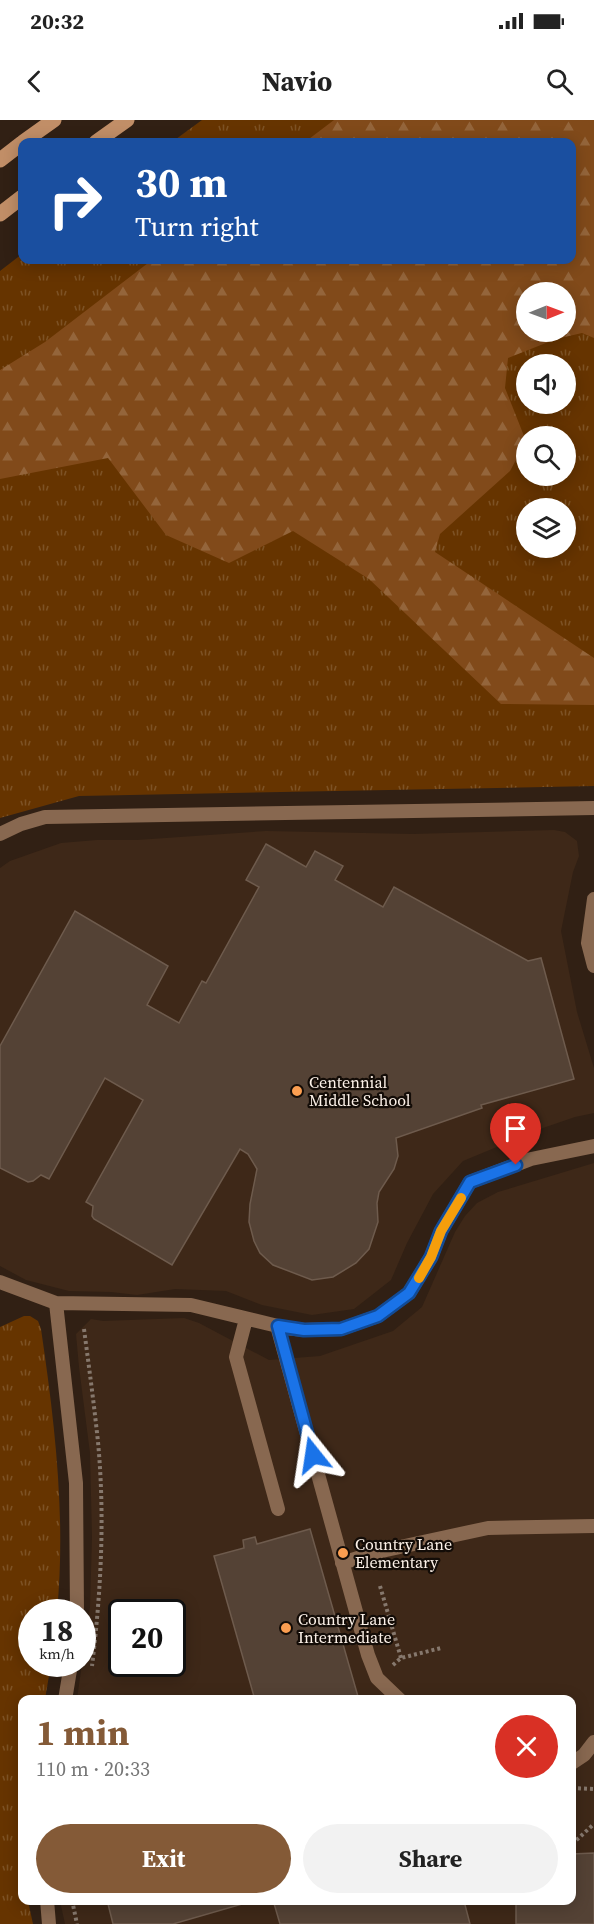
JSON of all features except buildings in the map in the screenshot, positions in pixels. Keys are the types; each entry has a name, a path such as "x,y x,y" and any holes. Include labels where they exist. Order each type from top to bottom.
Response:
{"main road":[{"path":"30,138 54,120"},
{"path":"101,138 126,120"},
{"path":"0,160 18,147"},
{"path":"0,214 18,200"}],"lane":[{"path":"0,834 21,824 45,817 594,808"},
{"path":"594,899 588,943 594,966"},
{"path":"0,1282 56,1303 191,1305 278,1326 304,1330 341,1329 378,1316 409,1293 431,1257 441,1231 470,1182 531,1159 594,1146"},
{"path":"56,1303 76,1484 77,1599"},
{"path":"246,1318 236,1358 278,1509"},
{"path":"278,1326 368,1655 376,1678 395,1695"},
{"path":"342,1563 376,1552 488,1528 594,1526"},
{"path":"66,1695 69,1677"},
{"path":"576,1760 584,1755 594,1742"},
{"path":"47,1905 49,1924"}],"path":[{"path":"380,1586 401,1658"},
{"path":"388,1669 401,1658 441,1648"},
{"path":"576,1788 594,1789"},
{"path":"576,1840 594,1824"},
{"path":"73,1905 77,1924"}],"shaded area":[{"name":"Centennial Middle School","path":"554,830 565,832 577,841 579,856 573,872 561,931 577,1012 594,1068 594,1113 540,1129 463,1161 433,1194 407,1243 391,1280 354,1309 312,1315 262,1305 226,1291 175,1289 137,1295 69,1291 26,1280 0,1266 0,868 10,861 61,843 97,840 137,840 266,831 413,834"},
{"name":"Country Lane Elementary","path":"594,1163 594,1924 65,1924 61,1905 576,1905 576,1695 78,1695 80,1677 96,1677 96,1599 90,1599 92,1537 90,1453 76,1334 91,1319 103,1321 184,1318 199,1323 269,1360 320,1356 393,1331 422,1307 455,1232 477,1203 498,1192"}],"green space":[{"path":"202,120 594,120 594,786 79,796 0,818 0,271 18,257 18,264 576,264 576,138 177,138"},
{"path":"334,120 594,120 594,338 582,333 576,334 576,282 516,282 516,342 548,342 508,358 505,388 520,426 516,426 516,460 510,471 440,534 435,552 594,658 594,705 501,704 369,579 293,531 229,563 166,535 108,458 0,479 0,370 45,342 147,264 576,264 576,138 310,138"},
{"path":"24,1316 30,1316 38,1321 41,1329 55,1435 60,1506 59,1576 58,1599 18,1599 18,1677 49,1677 46,1695 18,1695 18,1905 29,1905 33,1924 0,1924 0,1327"}],"slow traffic":[{"path":"419,1278 431,1257 441,1231 461,1198"}],"place":[{"name":"Centennial Middle School","path":"297,1091"},
{"name":"Country Lane Elementary","path":"343,1553"},
{"name":"Country Lane Intermediate","path":"286,1628"}],"route":[{"path":"313,1455 278,1326 304,1330 341,1329 378,1316 409,1293 431,1257 441,1231 470,1182 516,1165"}]}
